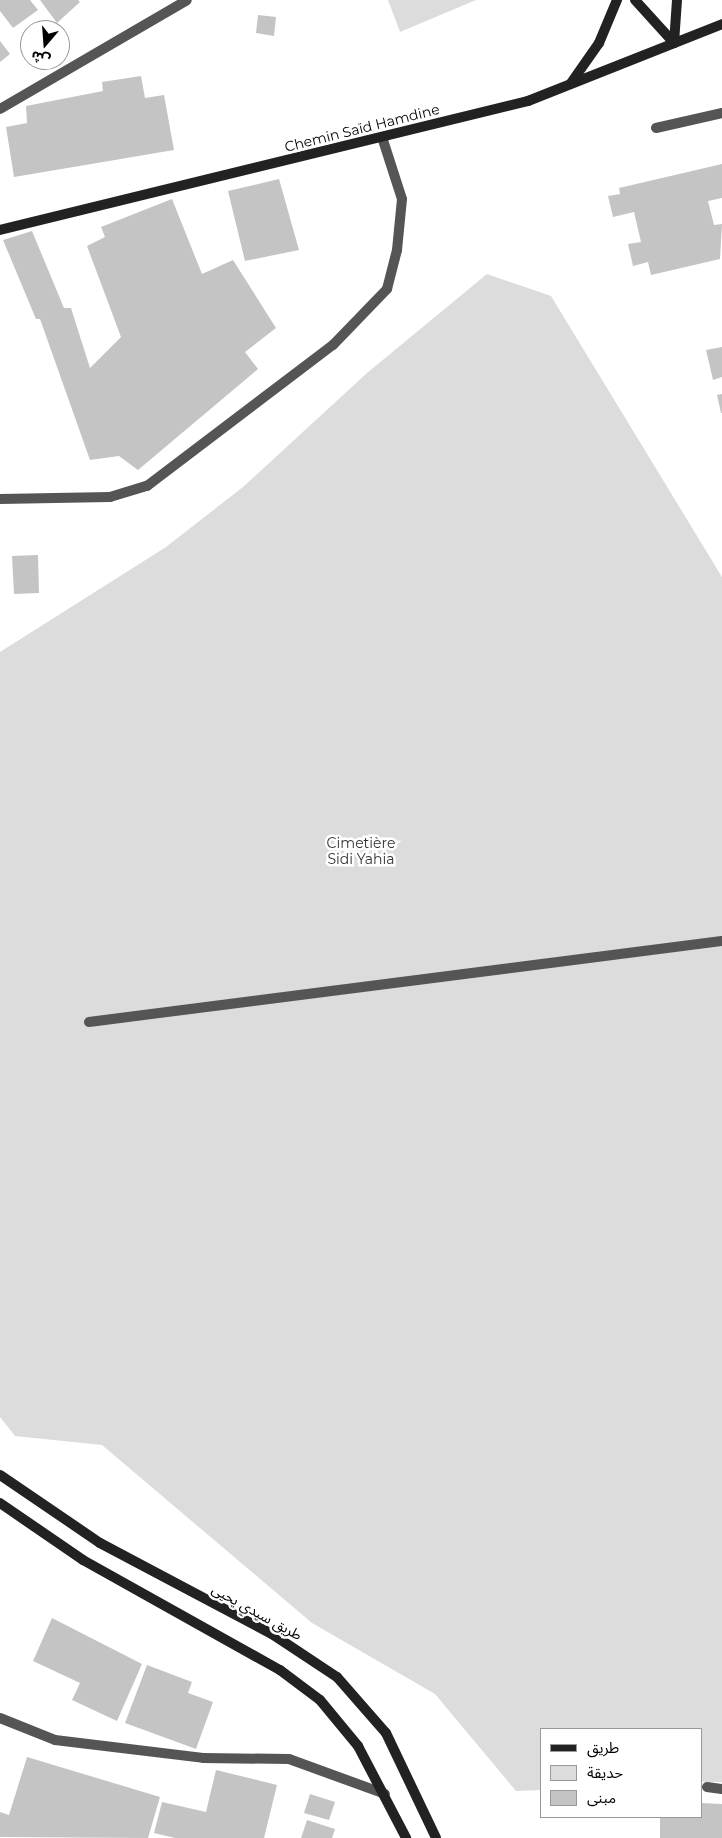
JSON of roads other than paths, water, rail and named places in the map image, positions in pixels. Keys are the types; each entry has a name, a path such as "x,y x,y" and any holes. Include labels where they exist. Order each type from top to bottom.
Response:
{"main road":[{"path":"571,83 598,43 617,0"},
{"path":"635,0 674,42"},
{"path":"674,42 677,0"},
{"name":"Chemin Saïd Hamdine","path":"0,230 528,101 722,24"},
{"name":"طريق سيدي يحيى","path":"0,1475 100,1544 272,1634 337,1676 386,1733 436,1838"},
{"path":"0,1503 83,1560 280,1670 320,1700 358,1746 385,1794 406,1838"}],"street":[{"path":"0,110 187,0"},
{"path":"656,128 722,113"},
{"path":"0,499 110,497 147,486 332,345 387,289 397,250 402,198 382,137"},
{"path":"89,1022 722,941"},
{"path":"0,1718 55,1740 203,1758 289,1759 385,1794"},
{"path":"707,1787 722,1789"}],"park label":[{"name":"Cimetière Sidi Yahia","path":"361,852"}]}
